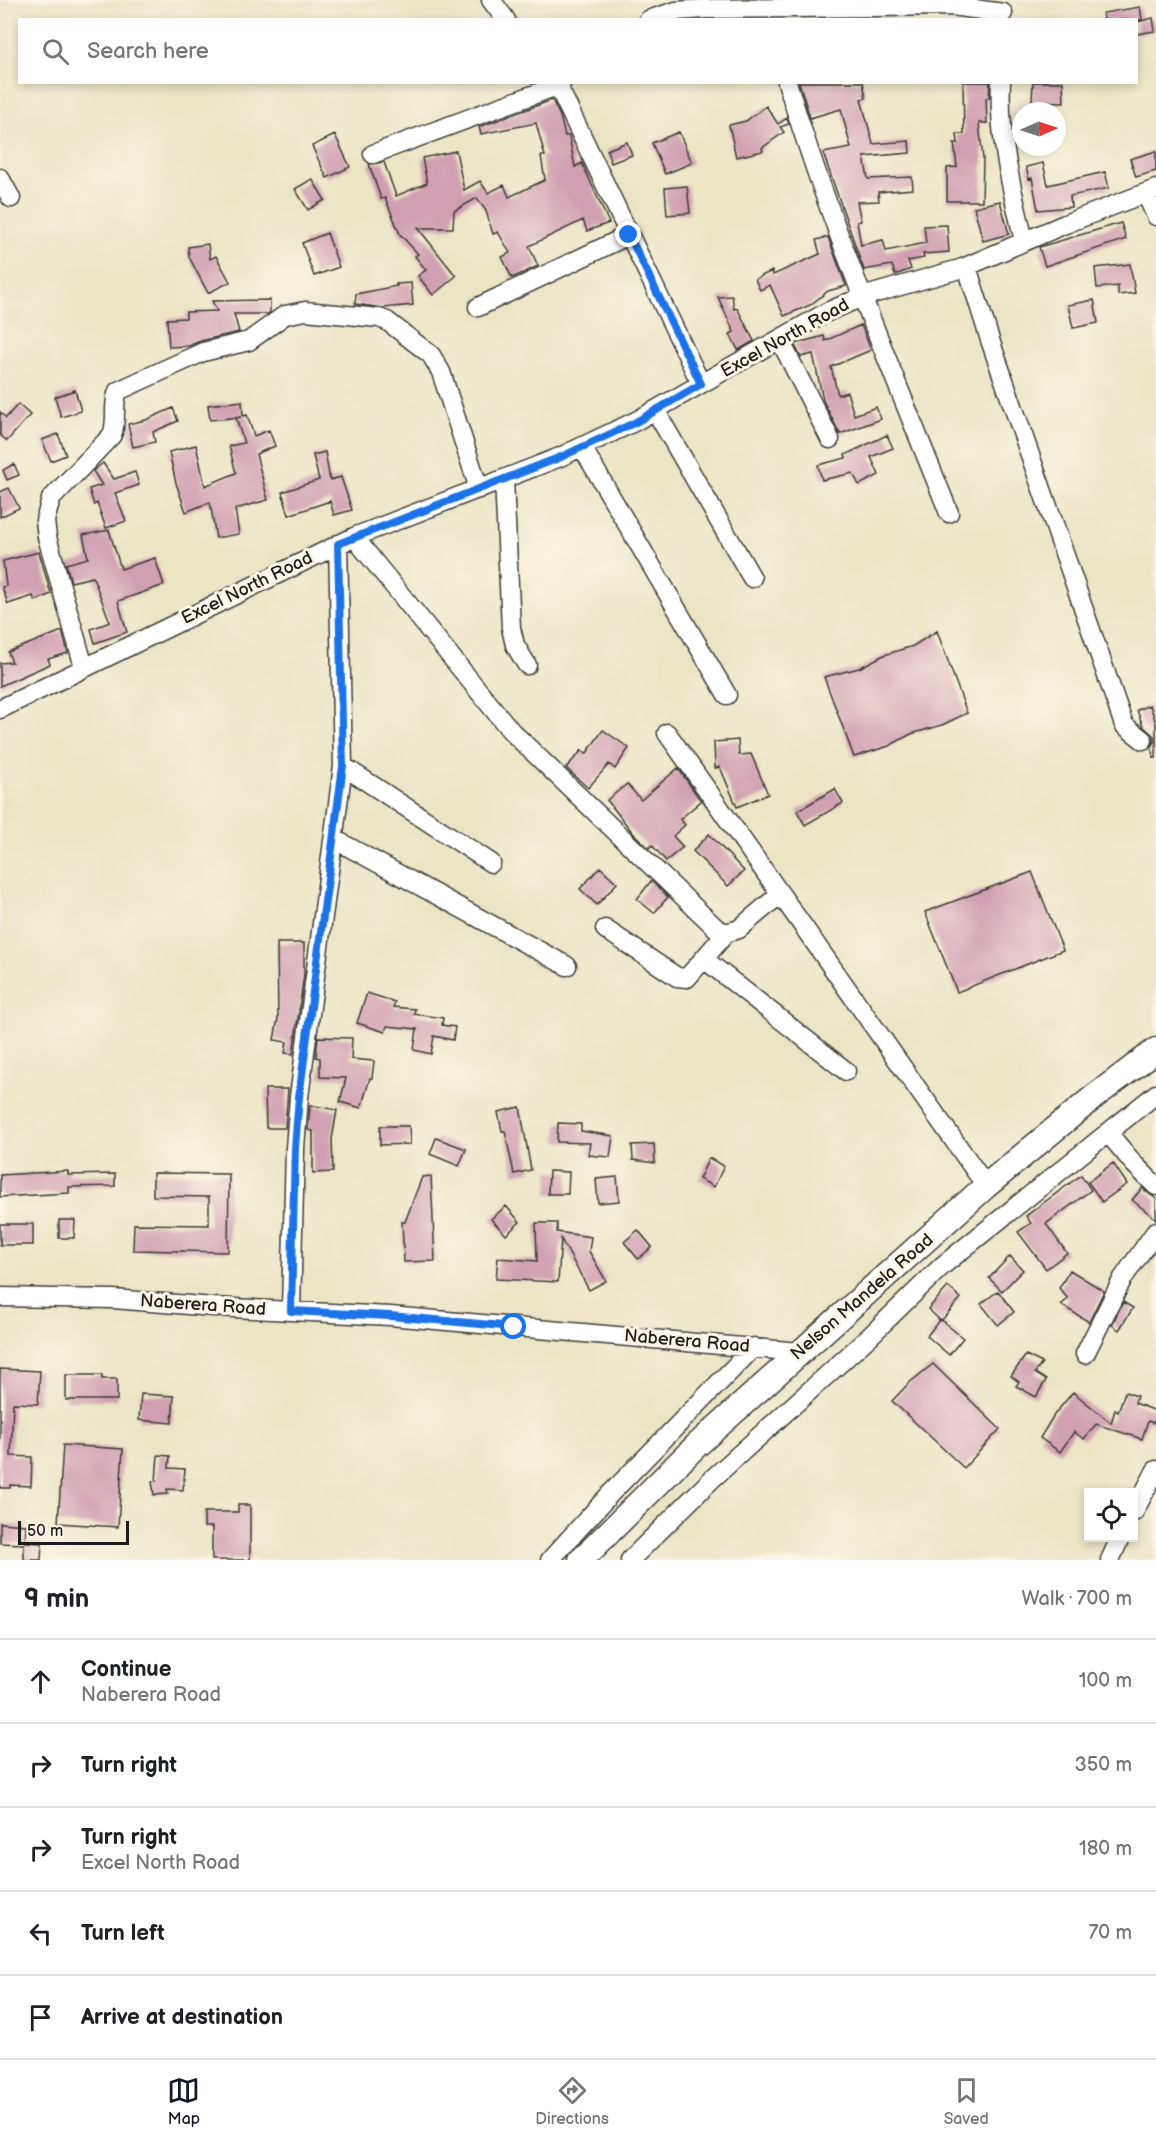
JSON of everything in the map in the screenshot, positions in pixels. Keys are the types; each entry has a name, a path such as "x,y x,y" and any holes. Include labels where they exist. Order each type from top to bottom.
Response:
{"main road":[{"name":"Nelson Mandela Road","path":"584,1559 697,1445 986,1186 1095,1096 1156,1050"}],"street":[{"path":"491,0 504,18"},
{"path":"653,18 686,10 950,3 1003,11"},
{"path":"373,154 559,84 701,384"},
{"path":"788,84 806,143 862,297 949,513"},
{"path":"1001,84 1005,159 1024,241"},
{"path":"0,178 11,198"},
{"path":"1151,192 1156,216"},
{"name":"Excel North Road","path":"0,709 346,540 582,447 655,410 827,312 862,297 967,267 1065,224 1151,192"},
{"path":"478,307 629,235"},
{"path":"967,267 990,340 1124,725 1143,740"},
{"path":"84,667 47,537 45,521 51,499 112,435 116,421 118,391 202,352 249,341 285,315 305,311 379,318 391,324 431,355 441,372 479,489"},
{"path":"780,340 830,438"},
{"path":"655,410 752,578"},
{"path":"582,447 727,695"},
{"path":"504,479 511,628 515,645 527,665"},
{"path":"291,1311 295,1148 299,1097 343,766 346,540"},
{"path":"346,540 511,731 716,928 726,933"},
{"path":"666,733 986,1186"},
{"path":"343,766 491,863"},
{"path":"334,839 567,966"},
{"path":"605,929 677,976 687,978 726,933 739,929 779,895"},
{"path":"704,959 846,1071"},
{"path":"630,1560 712,1479 869,1337 942,1266 1156,1094"},
{"path":"1109,1134 1156,1186"},
{"path":"1085,1354 1123,1278 1156,1231"},
{"name":"Naberera Road","path":"0,1297 113,1299 390,1316 800,1352"},
{"path":"550,1560 611,1493 754,1347"},
{"path":"1138,1504 1156,1470"},
{"path":"1110,1560 1118,1542"}],"building":[{"path":"1140,7 1142,20 1104,18 1103,13"},
{"path":"1153,18 1155,31 1138,34 1138,22"},
{"path":"800,84 863,84 866,98 861,99 873,144 909,141 910,153 864,157 868,179 912,177 913,189 878,192 879,201 857,202 861,221 857,222 861,245 883,240 886,251 926,243 924,226 947,225 949,252 923,254 924,258 908,261 911,269 895,275 892,265 864,270 823,153 851,148 841,109 810,118"},
{"path":"963,84 990,84 989,98 986,98 987,123 979,123 983,159 982,201 947,201 947,168 957,167 954,143 958,143 957,134 964,134"},
{"path":"1033,84 1063,84 1064,102 1032,101"},
{"path":"552,100 560,116 565,136 569,136 575,167 582,163 609,223 587,231 583,220 529,246 538,266 512,278 502,257 510,253 498,232 493,234 486,211 477,198 454,211 453,228 418,228 456,276 433,295 418,276 426,270 415,256 418,254 400,234 385,198 381,199 369,164 384,162 396,196 427,183 422,158 456,151 464,190 480,181 488,193 504,185 509,197 545,180 541,156 545,156 536,123 481,134 479,127"},
{"path":"766,106 778,124 787,118 789,124 780,127 784,132 762,148 763,151 736,157 729,125 746,121"},
{"path":"679,132 692,163 665,174 652,143"},
{"path":"335,135 350,167 327,178 312,146"},
{"path":"627,142 632,155 611,163 607,150"},
{"path":"1156,151 1156,171 1136,177 1130,159"},
{"path":"1043,163 1048,185 1105,172 1109,188 1070,196 1071,207 1038,210 1032,178 1029,179 1026,167"},
{"path":"312,179 325,200 308,210 295,189"},
{"path":"687,186 690,213 667,215 665,188"},
{"path":"1000,201 1009,234 983,241 974,207"},
{"path":"1121,223 1126,239 1045,266 1039,247"},
{"path":"327,233 339,267 314,276 302,243"},
{"path":"828,237 846,286 828,291 810,305 784,316 770,285 760,290 755,279 772,271 773,275 820,254 816,240"},
{"path":"208,244 210,259 216,256 230,282 208,293 189,257 188,247"},
{"path":"1130,264 1135,293 1118,295 1118,286 1097,288 1095,268"},
{"path":"411,283 413,305 383,308 355,304 356,294 397,286 396,284"},
{"path":"732,296 734,309 737,308 754,341 738,350 730,334 734,332 718,297"},
{"path":"270,300 268,314 234,314 239,332 200,341 189,346 169,347 167,319 186,318 186,312 217,311 212,301"},
{"path":"1094,300 1098,323 1073,328 1068,305"},
{"path":"861,325 871,350 831,367 838,395 847,392 854,415 876,407 881,419 840,434 823,400 813,354 801,357 794,344 824,336 825,341"},
{"path":"75,390 81,411 61,417 55,397"},
{"path":"242,401 243,416 247,415 254,436 269,430 275,446 256,454 268,500 235,509 239,534 216,538 210,502 186,512 169,452 196,445 205,486 236,473 229,446 244,443 236,418 241,417 210,420 208,405"},
{"path":"18,404 30,415 7,441 0,435 0,412 6,418"},
{"path":"173,408 178,421 153,432 155,442 133,447 128,424 146,420"},
{"path":"58,434 66,455 51,461 42,440"},
{"path":"887,435 893,448 871,457 879,475 859,485 853,473 822,480 818,465 846,458 845,455"},
{"path":"325,452 330,480 341,477 352,510 334,515 330,501 289,515 282,492 319,480 313,455"},
{"path":"103,463 114,479 135,472 139,485 115,493 126,521 106,528 97,503 94,505 89,489 102,485 93,471"},
{"path":"14,464 19,475 7,480 3,470"},
{"path":"9,488 19,508 0,517 0,492"},
{"path":"109,530 121,569 155,558 164,585 118,601 127,632 95,643 91,629 110,622 93,577 71,582 66,564 88,558 83,535"},
{"path":"39,552 51,594 35,601 33,596 8,604 2,587 6,586 3,561"},
{"path":"62,631 68,653 48,659 50,664 0,686 0,663 12,662 8,652"},
{"path":"937,631 967,713 942,725 911,734 889,746 854,757 824,677 859,668 884,655 913,646"},
{"path":"1150,705 1156,723 1156,758 1151,748 1154,736 1143,726 1137,710"},
{"path":"603,730 629,748 615,769 609,764 588,788 566,768 582,750 586,754"},
{"path":"738,740 739,755 751,754 768,794 737,807 720,767 715,768 714,742"},
{"path":"678,768 701,801 680,819 685,825 673,836 683,847 666,861 652,845 649,848 633,833 607,800 627,784 641,800"},
{"path":"835,789 843,803 805,825 797,811"},
{"path":"709,834 744,871 728,886 693,851"},
{"path":"600,867 617,883 597,905 580,889"},
{"path":"1032,872 1063,950 957,992 925,912"},
{"path":"651,881 668,897 654,913 637,899"},
{"path":"277,943 304,943 304,974 293,1054 285,1053 287,1042 274,1040 278,1018"},
{"path":"367,993 395,1002 393,1007 415,1009 414,1014 443,1018 442,1025 455,1027 453,1040 434,1036 431,1054 414,1050 417,1029 387,1026 385,1032 357,1023"},
{"path":"318,1037 352,1038 351,1059 374,1061 372,1078 370,1078 361,1108 340,1102 346,1078 320,1077 320,1058 316,1057"},
{"path":"265,1089 288,1089 285,1128 266,1128"},
{"path":"310,1105 337,1110 332,1139 333,1172 313,1173 313,1131 308,1130"},
{"path":"520,1107 531,1170 514,1174 505,1131 502,1131 498,1112"},
{"path":"558,1123 581,1124 581,1131 613,1136 610,1157 588,1155 590,1143 557,1142"},
{"path":"380,1126 409,1126 410,1144 380,1145"},
{"path":"436,1138 466,1149 459,1166 430,1154"},
{"path":"654,1144 655,1163 633,1160 632,1145"},
{"path":"709,1158 724,1166 714,1187 699,1179"},
{"path":"1113,1163 1127,1184 1102,1202 1088,1182"},
{"path":"68,1171 68,1175 115,1174 115,1186 69,1187 69,1193 0,1197 0,1175"},
{"path":"549,1171 569,1172 568,1194 548,1194"},
{"path":"153,1173 229,1174 228,1252 133,1250 134,1224 209,1225 209,1197 153,1196"},
{"path":"1081,1175 1091,1190 1046,1224 1067,1253 1046,1269 1018,1232 1031,1223 1026,1216"},
{"path":"431,1176 435,1261 404,1262 402,1222 405,1222 422,1177"},
{"path":"617,1177 619,1201 598,1203 596,1179"},
{"path":"1142,1188 1156,1199 1156,1219 1132,1200"},
{"path":"506,1206 520,1222 506,1235 491,1219"},
{"path":"59,1220 75,1220 74,1238 59,1238"},
{"path":"536,1223 557,1223 557,1232 591,1237 589,1251 606,1281 589,1290 561,1239 558,1282 496,1279 498,1258 537,1261"},
{"path":"0,1224 33,1224 33,1245 0,1245"},
{"path":"638,1230 652,1247 638,1259 624,1242"},
{"path":"1010,1256 1023,1270 1002,1291 989,1278"},
{"path":"1070,1270 1104,1291 1089,1322 1061,1305 1068,1299 1059,1288"},
{"path":"948,1287 961,1298 941,1321 928,1309"},
{"path":"998,1291 1014,1312 998,1325 981,1304"},
{"path":"1123,1302 1133,1308 1119,1330 1112,1325"},
{"path":"940,1319 963,1338 949,1355 927,1336"},
{"path":"1026,1355 1042,1363 1035,1373 1046,1380 1036,1397 1016,1386 1019,1382 1011,1376"},
{"path":"933,1364 1000,1429 964,1468 892,1401 909,1383"},
{"path":"0,1369 40,1371 38,1404 13,1403 11,1456 32,1457 31,1486 10,1485 10,1488 0,1488"},
{"path":"66,1375 102,1375 102,1379 117,1379 117,1400 66,1400"},
{"path":"1073,1392 1111,1423 1115,1410 1118,1412 1125,1392 1137,1396 1135,1403 1156,1411 1154,1423 1148,1421 1142,1439 1096,1424 1084,1439 1074,1432 1060,1452 1040,1438 1054,1415"},
{"path":"141,1394 174,1396 172,1423 139,1420"},
{"path":"63,1445 123,1449 118,1527 58,1523"},
{"path":"158,1455 170,1456 169,1468 185,1469 183,1490 167,1489 168,1494 154,1495 152,1481 156,1481"},
{"path":"238,1505 250,1505 250,1560 212,1560 212,1527 204,1527 204,1512 238,1512"},
{"path":"0,1523 26,1525 25,1542 42,1543 41,1560 24,1560 24,1544 0,1543"}],"route":[{"path":"514,1327 390,1316 291,1311 295,1148 299,1097 343,766 338,544 561,457 636,422 701,384 629,235"}]}
